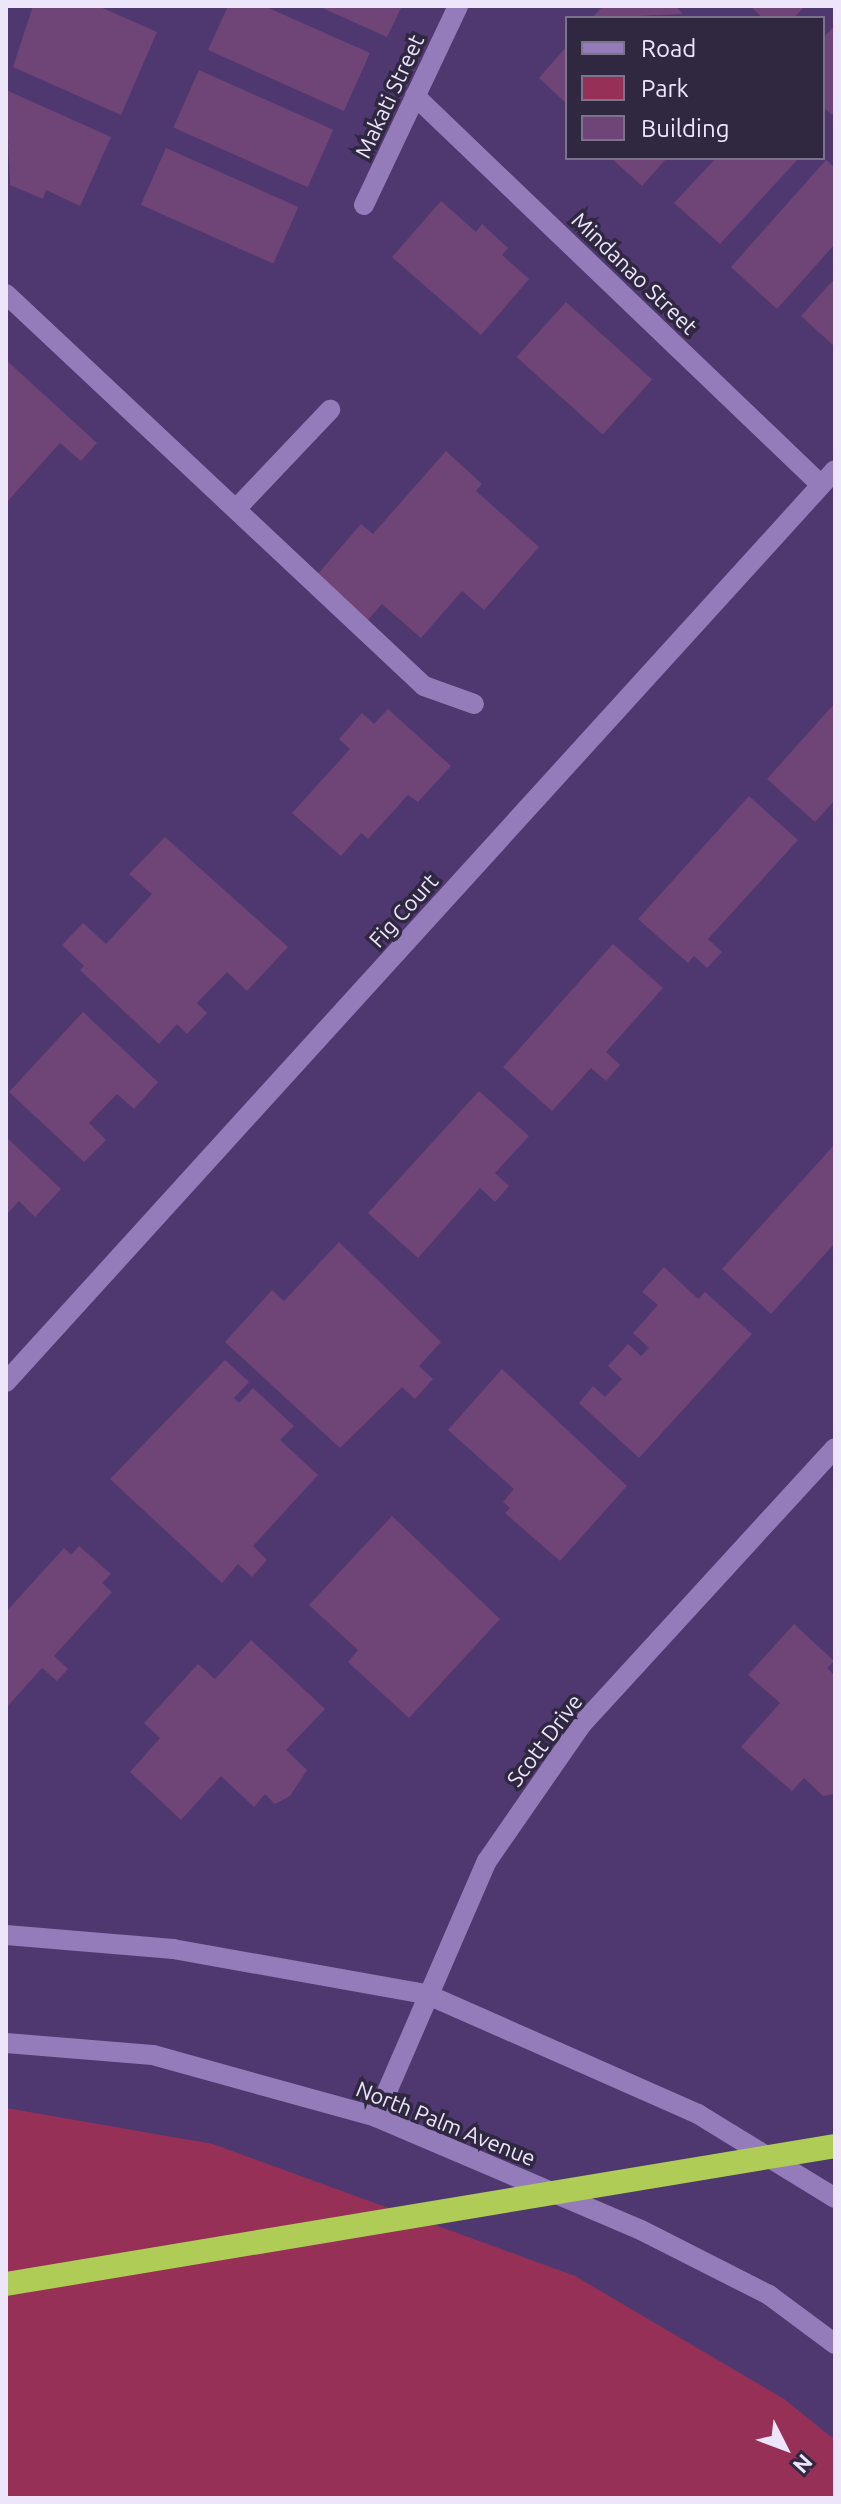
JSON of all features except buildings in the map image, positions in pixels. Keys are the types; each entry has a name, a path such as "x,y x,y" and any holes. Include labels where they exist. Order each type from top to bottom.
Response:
{"highway":[{"path":"6,2284 835,2146"}],"street":[{"name":"Makati Street","path":"364,205 458,6"},
{"name":"Mindanao Street","path":"415,96 828,478"},
{"path":"6,294 424,686 474,704"},
{"path":"236,509 330,410"},
{"name":"Fig Court","path":"6,1382 828,478"},
{"name":"Scott Drive","path":"376,2117 426,1994 487,1861 582,1724 835,1448"},
{"path":"6,1935 173,1949 426,1994 698,2114 835,2198"},
{"name":"North Palm Avenue","path":"6,2043 153,2055 376,2117 641,2230 769,2295 835,2344"}],"green space":[{"path":"6,2108 213,2144 575,2276 784,2399 835,2440 835,2498 6,2498"}]}
